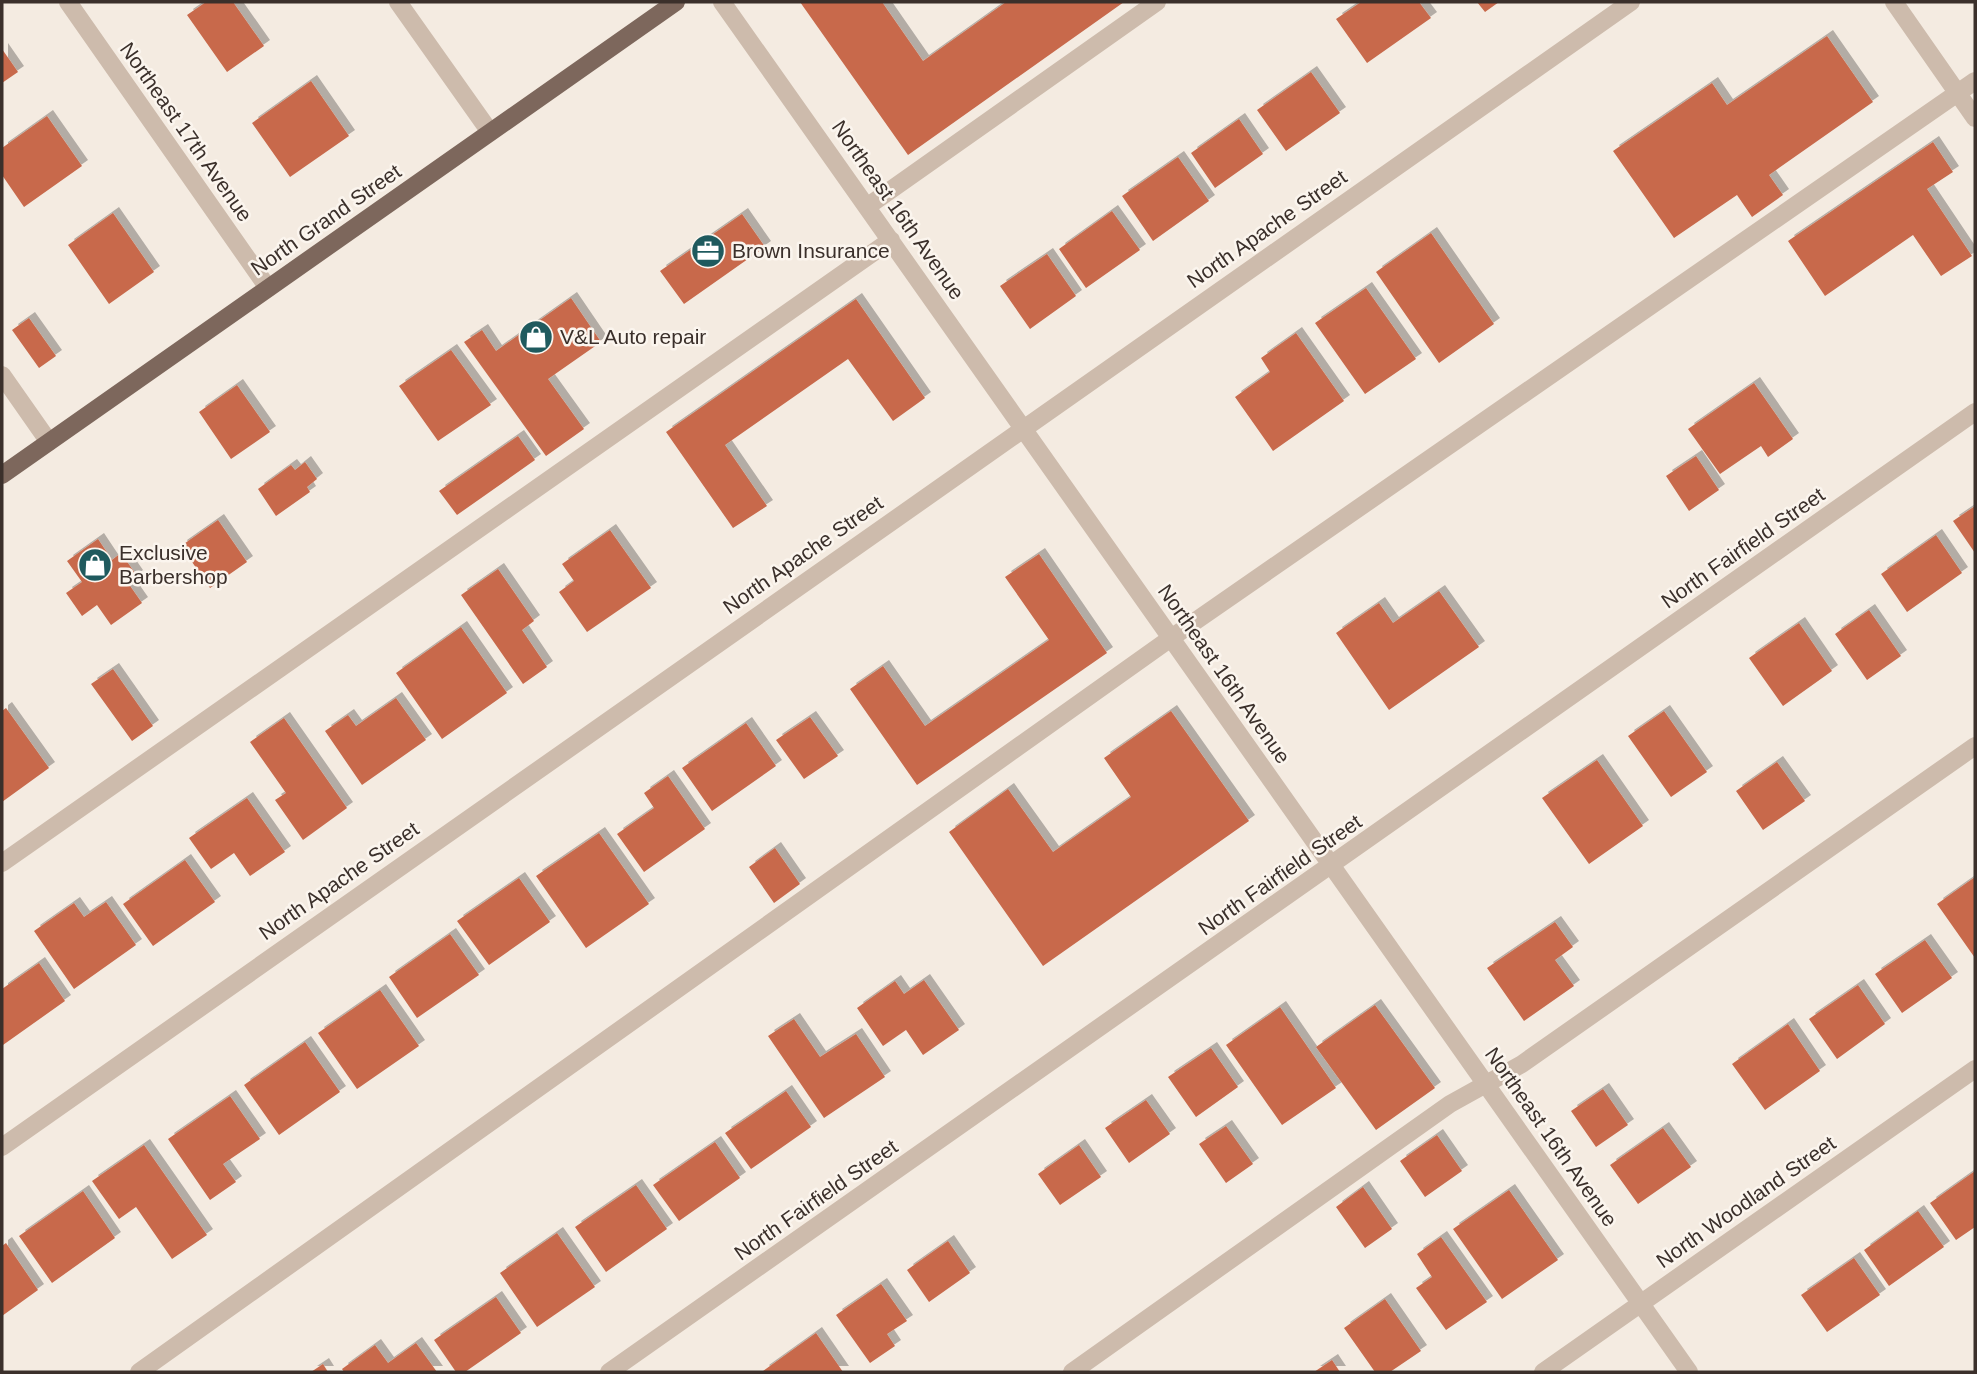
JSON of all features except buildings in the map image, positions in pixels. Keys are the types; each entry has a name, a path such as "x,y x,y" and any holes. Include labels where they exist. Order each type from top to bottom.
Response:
{"main road":[{"name":"North Grand Street","path":"2,475 676,2"}],"street":[{"name":"Northeast 17th Avenue","path":"68,2 268,288"},
{"path":"398,2 490,132"},
{"name":"Northeast 16th Avenue","path":"722,2 1689,1372"},
{"path":"868,206 1157,2"},
{"name":"North Apache Street","path":"2,1147 1631,2"},
{"path":"1894,2 1975,118"},
{"path":"139,1372 1171,638 1975,81"},
{"path":"2,863 891,240"},
{"path":"2,374 49,442"},
{"name":"North Fairfield Street","path":"609,1372 1975,412"},
{"path":"1072,1372 1450,1104 1522,1064 1975,746"},
{"name":"North Woodland Street","path":"1543,1372 1975,1069"}],"place":[{"name":"Brown Insurance","path":"708,251"},
{"name":"V&L Auto repair","path":"536,337"},
{"name":"Exclusive Barbershop","path":"95,565"}]}
